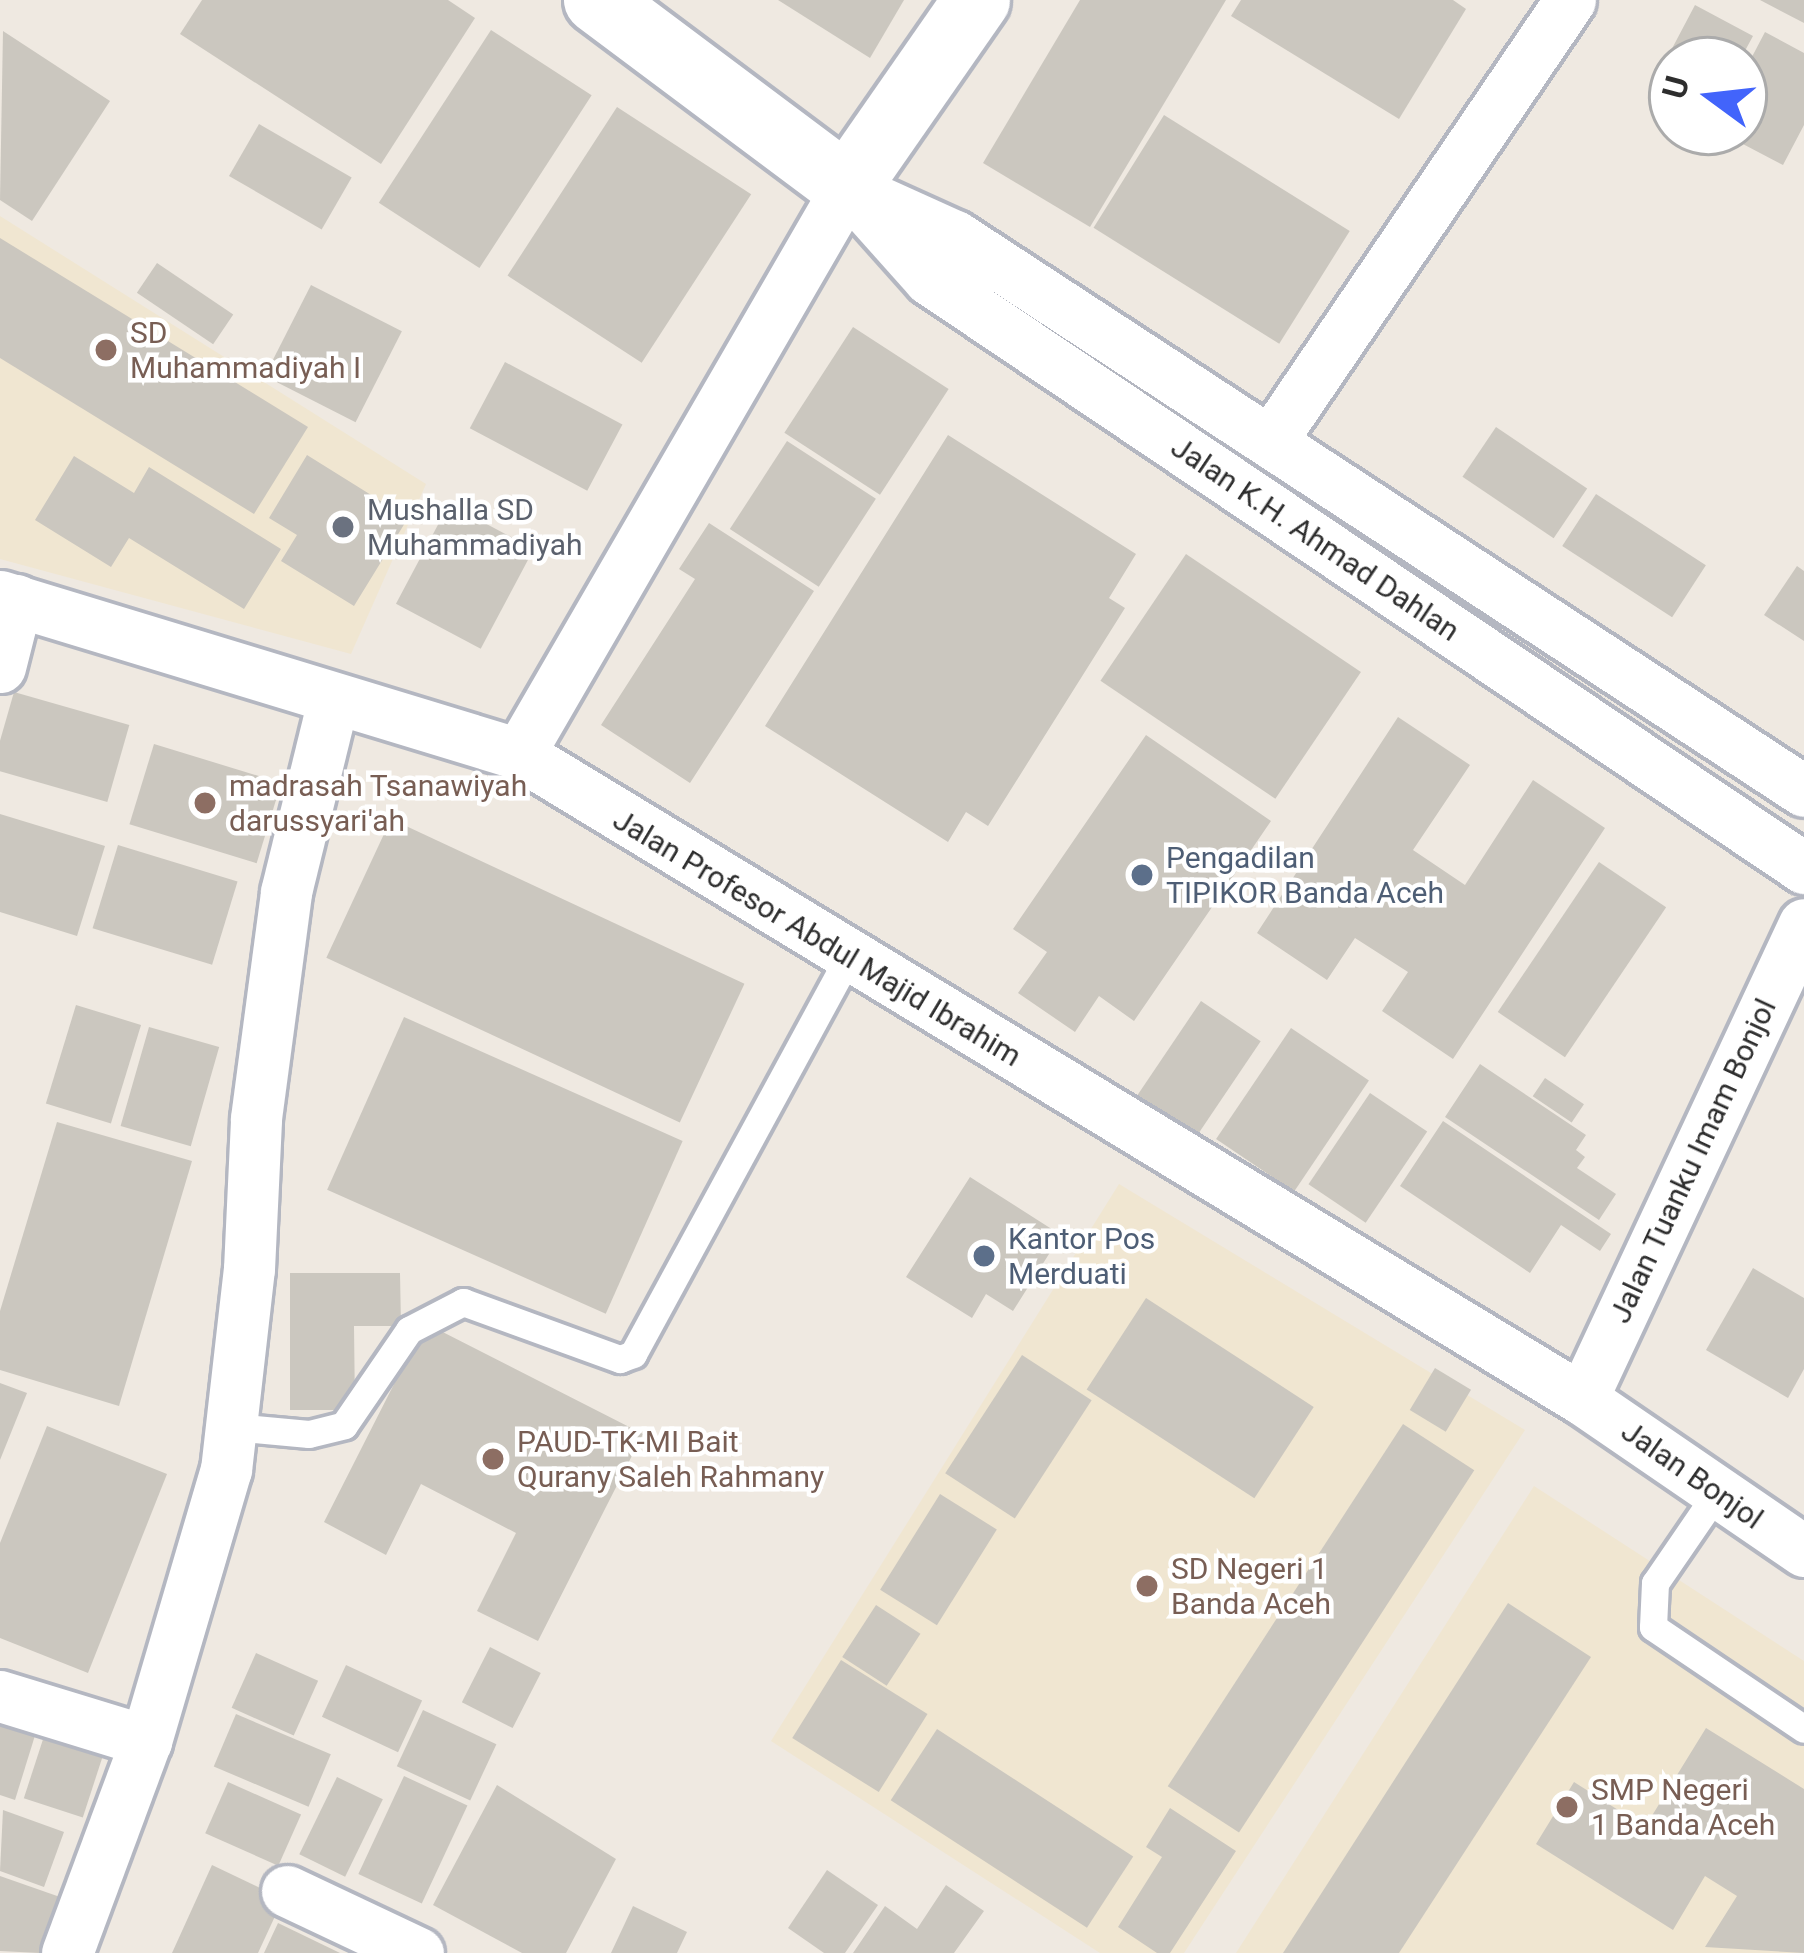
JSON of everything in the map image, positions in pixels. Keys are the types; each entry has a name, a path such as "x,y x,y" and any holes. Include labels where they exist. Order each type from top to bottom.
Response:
{"main road":[{"name":"Jalan K.H. Ahmad Dahlan","path":"597,0 847,187"},
{"path":"847,187 977,0"}],"street":[{"path":"1270,442 1570,0"},
{"name":"Jalan K.H. Ahmad Dahlan","path":"847,187 955,236 1804,791"},
{"name":"Jalan K.H. Ahmad Dahlan","path":"847,187 929,279 1804,868"},
{"path":"518,754 847,187"},
{"path":"0,667 9,598"},
{"name":"Jalan Profesor Abdul Majid Ibrahim","path":"9,598 518,754 1582,1399"},
{"path":"67,1953 146,1741 232,1427 256,1118 286,892 333,700"},
{"name":"Jalan Tuanku Imam Bonjol","path":"1582,1399 1804,924"},
{"name":"Jalan Bonjol","path":"1582,1399 1804,1551"},
{"path":"0,1696 146,1741"},
{"path":"287,1891 418,1953"}],"lane":[{"path":"232,1427 309,1434 344,1425 409,1330 463,1302 620,1359 633,1354 848,958"},
{"path":"1716,1493 1655,1583 1653,1628 1804,1729"}],"shaded area":[{"name":"SD Muhammadiyah I","path":"0,216 426,484 351,654 0,559"},
{"name":"SD Negeri 1 Banda Aceh","path":"1119,1184 1525,1430 1184,1953 1100,1953 771,1741"},
{"name":"SMP Negeri 1 Banda Aceh","path":"1534,1486 1804,1661 1804,1953 1236,1953"}],"building":[{"path":"202,0 448,0 475,18 381,164 180,34"},
{"path":"778,0 904,0 870,58"},
{"path":"1080,0 1226,0 1090,227 983,163"},
{"path":"1241,0 1453,0 1466,9 1399,119 1231,16"},
{"path":"1760,0 1804,0 1804,23"},
{"path":"1695,5 1753,36 1679,36"},
{"path":"491,30 592,95 479,268 379,203"},
{"path":"3,31 110,101 32,221 0,200"},
{"path":"1765,32 1804,53 1804,125 1783,165 1766,156 1768,36 1763,36"},
{"path":"617,107 751,194 642,363 508,276"},
{"path":"1164,115 1350,231 1279,344 1094,228"},
{"path":"259,124 352,178 322,229 229,176"},
{"path":"0,238 308,427 254,514 0,358"},
{"path":"157,263 233,314 213,344 137,293"},
{"path":"311,285 402,331 356,422 265,376"},
{"path":"853,327 949,389 880,495 784,433"},
{"path":"505,362 622,424 587,491 470,428"},
{"path":"1496,427 1587,489 1554,538 1462,477"},
{"path":"948,435 1136,554 1109,598 1125,608 988,826 966,812 948,842 765,726"},
{"path":"787,441 876,499 819,587 730,529"},
{"name":"Mushalla SD Muhammadiyah","path":"307,455 408,518 354,606 281,561 297,535 269,518"},
{"path":"74,456 134,493 149,467 281,549 244,609 129,538 111,567 35,520"},
{"path":"1596,494 1706,565 1672,617 1562,546"},
{"path":"449,504 534,549 481,649 396,604"},
{"path":"709,523 814,591 690,783 601,725 695,579 679,569"},
{"path":"1186,554 1361,672 1275,799 1100,681"},
{"path":"1797,566 1804,571 1804,641 1764,615"},
{"path":"14,692 129,725 107,802 0,771 0,741"},
{"path":"1398,717 1470,765 1413,850 1465,885 1533,780 1605,828 1453,1059 1382,1011 1408,972 1355,938 1327,980 1257,933"},
{"name":"Pengadilan TIPIKOR Banda Aceh","path":"1146,735 1271,821 1134,1021 1099,996 1075,1032 1018,993 1047,952 1013,929"},
{"name":"madrasah Tsanawiyah darussyari'ah","path":"154,744 281,783 257,863 129,824"},
{"path":"0,814 105,846 77,936 0,912"},
{"path":"391,819 744,984 680,1122 326,958"},
{"path":"118,845 238,882 212,965 93,928"},
{"path":"1599,862 1666,907 1565,1057 1498,1012"},
{"path":"1201,1001 1261,1041 1191,1144 1132,1104"},
{"path":"76,1005 141,1025 111,1123 46,1103"},
{"path":"404,1017 683,1141 606,1314 327,1190"},
{"path":"149,1027 219,1047 191,1146 121,1126"},
{"path":"1291,1028 1369,1081 1294,1192 1216,1139"},
{"path":"1480,1064 1586,1135 1576,1150 1585,1157 1577,1168 1616,1194 1599,1220 1445,1117"},
{"path":"1545,1078 1584,1104 1572,1123 1533,1096"},
{"path":"1370,1093 1427,1132 1366,1223 1308,1184"},
{"path":"1443,1121 1611,1234 1600,1251 1561,1225 1530,1273 1400,1186"},
{"path":"57,1122 192,1161 119,1406 0,1370 0,1311"},
{"name":"Kantor Pos Merduati","path":"970,1177 1061,1235 1013,1311 986,1294 972,1318 906,1277"},
{"path":"1753,1268 1804,1298 1804,1369 1788,1398 1706,1350"},
{"path":"290,1273 400,1273 401,1326 354,1326 355,1410 290,1410"},
{"path":"1146,1298 1314,1407 1254,1498 1087,1389"},
{"name":"PAUD-TK-MI Bait Qurany Saleh Rahmany","path":"425,1323 643,1434 538,1641 477,1611 516,1533 421,1484 386,1555 324,1522"},
{"path":"1022,1355 1092,1400 1015,1518 945,1473"},
{"path":"1435,1368 1471,1390 1446,1432 1410,1410"},
{"path":"0,1383 27,1393 0,1460"},
{"path":"1403,1424 1474,1470 1239,1833 1168,1786"},
{"path":"47,1426 167,1474 88,1673 0,1638 0,1543"},
{"path":"940,1494 997,1530 937,1625 880,1590"},
{"path":"1508,1603 1591,1657 1399,1953 1283,1953"},
{"path":"876,1605 920,1634 887,1686 842,1657"},
{"path":"490,1647 541,1673 513,1728 462,1702"},
{"path":"256,1653 318,1681 294,1735 232,1708"},
{"path":"841,1660 928,1714 879,1792 792,1738"},
{"path":"346,1665 422,1700 398,1752 322,1717"},
{"path":"423,1710 496,1744 470,1800 397,1766"},
{"path":"236,1714 331,1754 309,1807 214,1766"},
{"path":"0,1717 37,1729 15,1800 0,1795"},
{"path":"47,1727 106,1746 83,1817 24,1798"},
{"path":"1706,1728 1804,1789 1804,1953 1705,1947 1737,1896 1705,1876 1673,1930 1536,1844 1574,1782 1645,1827"},
{"path":"937,1729 1133,1856 1087,1928 891,1800"},
{"path":"404,1776 467,1806 422,1903 358,1874"},
{"path":"337,1777 383,1799 345,1877 299,1854"},
{"path":"228,1782 301,1815 278,1866 205,1833"},
{"path":"497,1785 616,1859 566,1953 522,1953 433,1905"},
{"path":"1170,1808 1236,1851 1170,1953 1157,1953 1118,1927 1162,1857 1146,1847"},
{"path":"3,1810 64,1832 44,1887 0,1871"},
{"path":"212,1865 283,1899 258,1953 172,1953"},
{"path":"827,1870 878,1905 845,1953 824,1953 788,1928"},
{"path":"0,1876 60,1897 40,1953 0,1951"},
{"path":"946,1885 984,1911 954,1953 853,1953 885,1906 917,1929"},
{"path":"633,1906 687,1932 677,1953 611,1953"},
{"path":"278,1923 340,1953 264,1953"}],"place":[{"name":"SD Muhammadiyah I","path":"106,350"},
{"name":"Mushalla SD Muhammadiyah","path":"343,527"},
{"name":"madrasah Tsanawiyah darussyari'ah","path":"205,803"},
{"name":"Pengadilan TIPIKOR Banda Aceh","path":"1142,875"},
{"name":"Kantor Pos Merduati","path":"984,1256"},
{"name":"PAUD-TK-MI Bait Qurany Saleh Rahmany","path":"493,1459"},
{"name":"SD Negeri 1 Banda Aceh","path":"1147,1586"},
{"name":"SMP Negeri 1 Banda Aceh","path":"1567,1807"}]}
